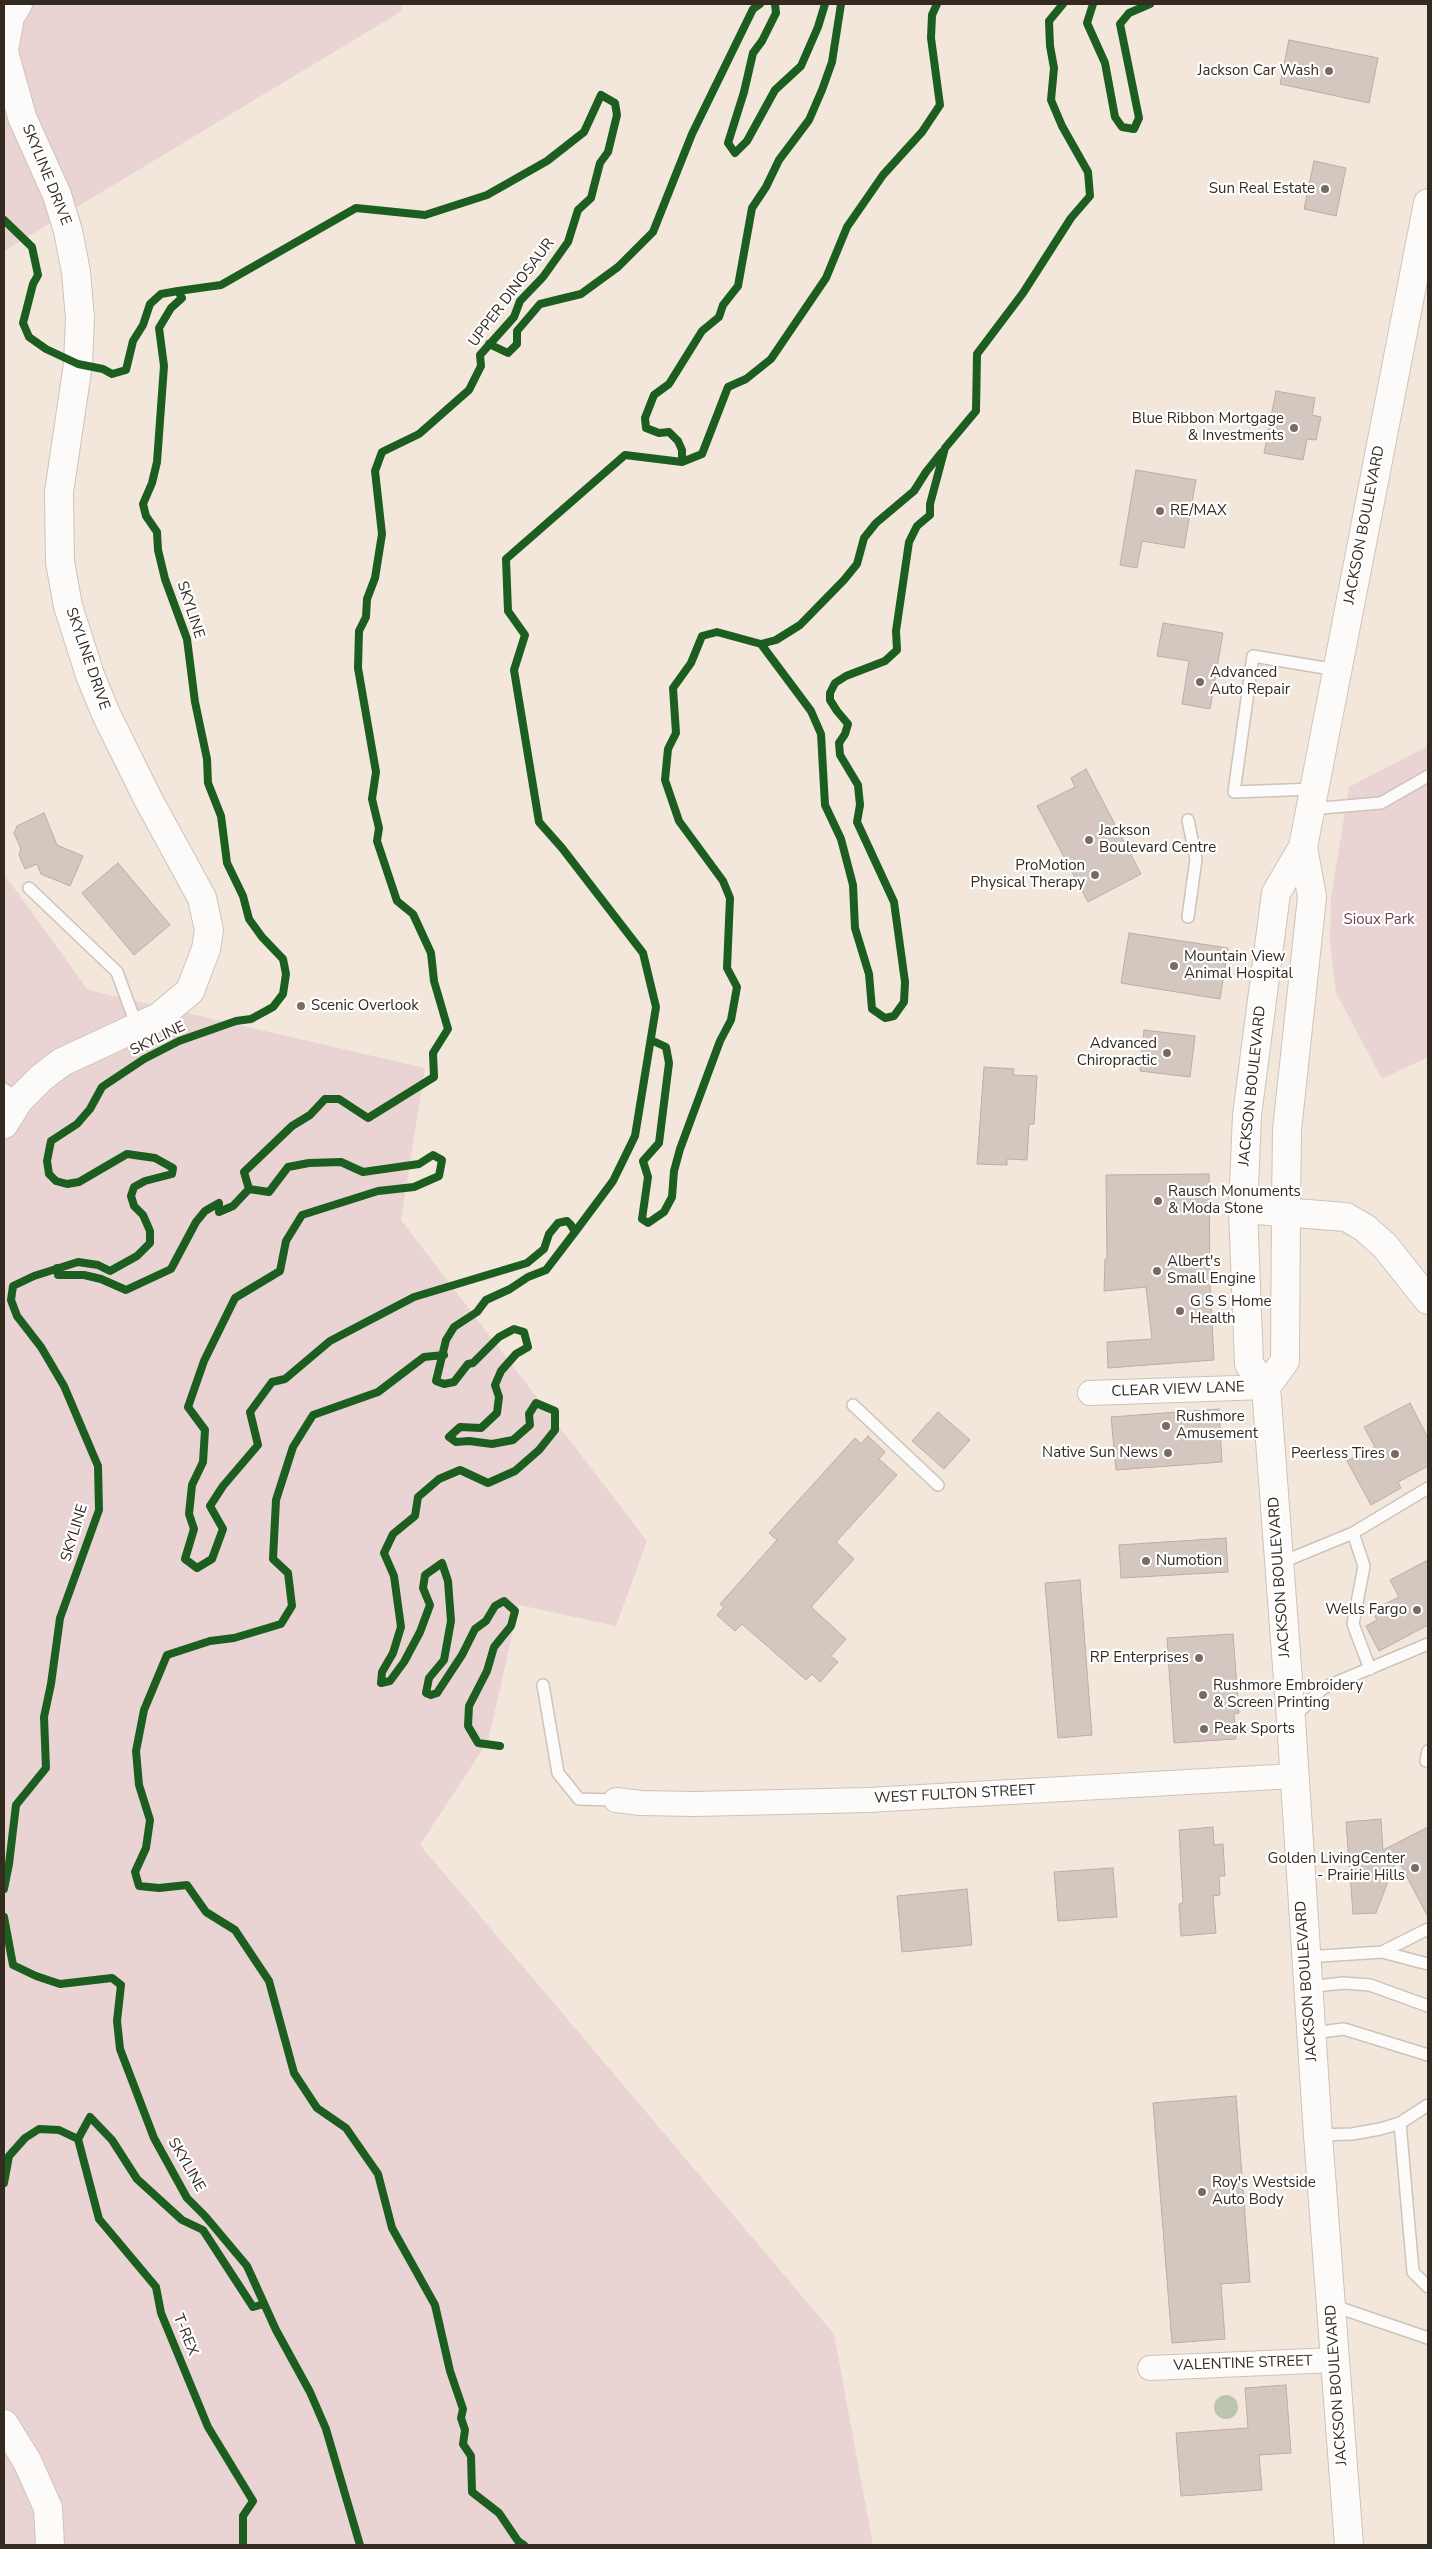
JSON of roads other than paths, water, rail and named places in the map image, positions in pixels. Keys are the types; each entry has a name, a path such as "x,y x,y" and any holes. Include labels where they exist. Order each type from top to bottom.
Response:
{"main road":[{"name":"SKYLINE DRIVE","path":"4,1124 12,1095 41,1078 62,1062 159,1017 190,991 206,949 209,930 202,898 148,799 106,714 90,675 68,606 60,562 60,492 78,364 80,318 76,272 68,231 57,195 22,117 4,51 10,17 18,4"},
{"name":"JACKSON BOULEVARD","path":"1349,2545 1318,2135 1291,1720 1266,1387 1249,1364 1243,1209 1247,1115 1276,893 1303,847 1337,670 1421,280 1428,203"},
{"name":"JACKSON BOULEVARD","path":"1266,1387 1284,1361 1287,1130 1312,897 1303,847"},
{"path":"1243,1209 1346,1217 1365,1228 1385,1246 1428,1300"},
{"path":"4,2424 27,2461 48,2508 50,2545"}],"street":[{"name":"CLEAR VIEW LANE","path":"1090,1393 1266,1387"},
{"name":"WEST FULTON STREET","path":"616,1800 640,1803 694,1804 868,1800 1294,1776"},
{"name":"VALENTINE STREET","path":"1150,2368 1335,2360"}],"lane":[{"path":"1337,670 1253,656 1234,792 1380,804 1428,776"},
{"path":"1188,820 1196,859 1188,917"},
{"path":"29,888 117,972 137,1027"},
{"path":"854,1404 938,1485"},
{"path":"1278,1564 1354,1533 1428,1488"},
{"path":"1354,1533 1364,1566 1353,1624 1370,1669"},
{"path":"1291,1720 1323,1688 1428,1644"},
{"path":"543,1684 558,1774 579,1799 616,1800"},
{"path":"1382,1952 1428,1929"},
{"path":"1306,1957 1382,1952 1428,1964"},
{"path":"1308,1987 1344,1983 1370,1985 1428,2006"},
{"path":"1311,2033 1344,2029 1428,2055"},
{"path":"1318,2135 1352,2134 1400,2123 1428,2105"},
{"path":"1400,2123 1413,2272 1428,2287"},
{"path":"1331,2304 1428,2338"}],"place":[{"name":"Jackson Car Wash","path":"1329,71"},
{"name":"Sun Real Estate","path":"1325,189"},
{"name":"Blue Ribbon Mortgage & Investments","path":"1294,428"},
{"name":"RE/MAX","path":"1160,511"},
{"name":"Advanced Auto Repair","path":"1200,682"},
{"name":"Jackson Boulevard Centre","path":"1089,840"},
{"name":"ProMotion Physical Therapy","path":"1095,875"},
{"name":"Mountain View Animal Hospital","path":"1174,966"},
{"name":"Scenic Overlook","path":"301,1006"},
{"name":"Advanced Chiropractic","path":"1167,1053"},
{"name":"Rausch Monuments & Moda Stone","path":"1158,1201"},
{"name":"Albert's Small Engine","path":"1157,1271"},
{"name":"G S S Home Health","path":"1180,1311"},
{"name":"Rushmore Amusement","path":"1166,1426"},
{"name":"Native Sun News","path":"1168,1453"},
{"name":"Peerless Tires","path":"1395,1454"},
{"name":"Numotion","path":"1146,1561"},
{"name":"Wells Fargo","path":"1417,1610"},
{"name":"RP Enterprises","path":"1199,1658"},
{"name":"Rushmore Embroidery & Screen Printing","path":"1203,1695"},
{"name":"Peak Sports","path":"1204,1729"},
{"name":"Golden LivingCenter - Prairie Hills","path":"1415,1868"},
{"name":"Roy's Westside Auto Body","path":"1202,2192"}],"park label":[{"name":"Sioux Park","path":"1379,920"}]}
